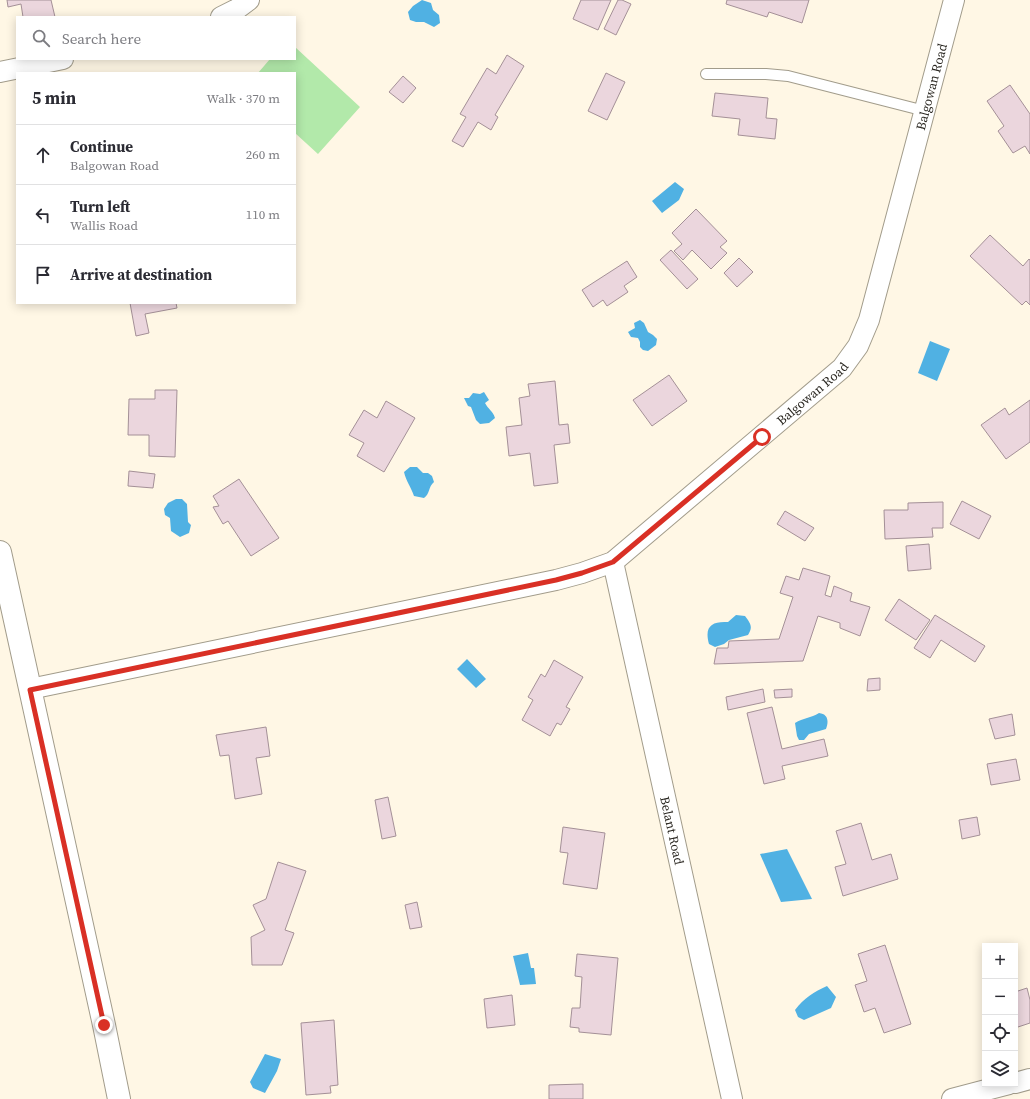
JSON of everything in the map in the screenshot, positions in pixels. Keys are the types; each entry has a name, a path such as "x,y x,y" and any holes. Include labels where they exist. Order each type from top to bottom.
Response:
{"street":[{"path":"223,16 237,10 249,0"},
{"name":"Balgowan Road","path":"30,690 556,580 613,562 842,368 858,346 869,320 954,0"},
{"path":"0,72 57,60"},
{"path":"0,552 119,1099"},
{"name":"Belant Road","path":"613,562 732,1099"},
{"path":"1018,1082 1030,1079"},
{"path":"952,1099 998,1087"}],"lane":[{"path":"706,74 766,74 788,76 925,111"}],"green space":[{"path":"296,48 360,107 318,154 296,134 296,72 259,72 269,60 296,60"}],"water":[{"path":"422,0 431,3 433,10 439,15 440,23 434,27 424,22 410,20 408,12 413,6"},
{"path":"675,182 684,189 679,200 662,213 652,201"},
{"path":"640,320 644,323 648,332 657,339 656,345 648,351 643,350 640,347 638,338 631,337 628,332 635,328 634,323"},
{"path":"930,341 950,349 937,381 918,373"},
{"path":"484,392 489,400 485,403 495,418 489,423 480,424 476,420 471,407 468,406 464,398 469,398 473,393 480,394"},
{"path":"410,467 417,467 423,473 428,473 432,476 434,482 424,498 414,496 407,481 404,472"},
{"path":"176,499 182,499 187,504 188,522 191,525 189,533 180,537 171,531 170,518 165,515 164,509 168,503"},
{"path":"736,615 745,616 749,621 751,628 748,635 729,640 724,644 715,647 709,644 708,633 711,626 718,622 728,622"},
{"path":"467,659 486,679 476,688 457,669"},
{"path":"819,713 827,718 826,729 809,734 804,740 799,740 795,723"},
{"path":"787,849 812,899 781,902 760,854"},
{"path":"528,953 531,968 534,968 536,984 520,985 513,956"},
{"path":"827,986 836,997 831,1008 804,1020 798,1017 795,1010 798,1006 810,996"},
{"path":"265,1054 281,1059 277,1071 265,1093 253,1088 250,1082"}],"building":[{"path":"7,0 51,0 55,16 23,16 21,4 8,7"},
{"path":"581,0 611,0 598,30 573,19"},
{"path":"618,0 631,4 616,35 604,29"},
{"path":"727,0 809,0 802,23 769,12 767,17 726,4"},
{"path":"507,55 524,66 495,115 498,117 491,130 478,122 463,147 452,141 466,117 460,114 487,68 496,74"},
{"path":"606,73 625,82 607,120 588,111"},
{"path":"403,76 416,88 403,103 389,92"},
{"path":"1010,85 1030,114 1030,154 1025,146 1013,153 998,131 1004,126 987,101"},
{"path":"715,93 768,98 766,118 777,119 775,139 738,135 740,119 712,116"},
{"path":"696,209 727,241 720,247 727,253 711,269 692,250 683,260 674,251 682,244 672,233"},
{"path":"990,235 1023,266 1029,259 1030,260 1030,305 1026,301 1022,305 970,256"},
{"path":"671,250 698,279 687,289 660,260"},
{"path":"739,258 753,272 737,287 724,273"},
{"path":"627,261 637,277 624,286 628,292 607,306 603,300 593,307 582,290"},
{"path":"130,304 176,304 177,308 145,314 149,333 136,336"},
{"path":"669,375 687,401 652,426 633,400"},
{"path":"555,381 559,425 568,424 570,443 554,445 558,483 534,486 530,453 509,456 506,427 522,425 519,398 530,396 528,384"},
{"path":"155,390 177,390 175,457 149,456 149,435 128,435 129,399 155,399"},
{"path":"1030,400 1030,442 1006,459 981,425 1005,408 1009,415"},
{"path":"386,401 415,418 384,472 357,456 364,443 349,435 364,410 377,418"},
{"path":"129,471 155,474 153,488 128,486"},
{"path":"239,479 279,538 251,556 228,521 223,524 213,507 219,506 213,496"},
{"path":"962,501 991,516 979,539 950,524"},
{"path":"943,502 943,528 932,528 933,537 885,539 884,510 908,510 908,503"},
{"path":"785,511 814,528 805,541 777,524"},
{"path":"929,544 931,569 908,571 906,546"},
{"path":"803,568 830,576 825,595 831,597 834,586 852,593 850,601 870,607 860,636 840,628 840,623 818,616 803,661 714,664 717,648 728,648 729,641 779,639 793,597 780,593 786,576 799,580"},
{"path":"899,599 930,620 916,640 885,620"},
{"path":"935,615 985,646 975,662 941,640 930,658 914,648"},
{"path":"554,660 583,677 566,707 570,709 561,725 557,723 550,736 522,720 533,700 528,697 541,674 545,677"},
{"path":"880,678 880,690 867,691 868,679"},
{"path":"763,689 765,702 728,710 726,697"},
{"path":"792,689 792,697 775,698 774,690"},
{"path":"772,707 782,749 824,739 828,756 782,766 785,779 764,784 747,713"},
{"path":"1012,714 1015,735 995,739 989,719"},
{"path":"266,727 270,756 256,758 262,794 235,799 229,755 220,756 216,735"},
{"path":"1016,759 1020,780 991,785 987,764"},
{"path":"388,797 396,836 382,839 375,800"},
{"path":"977,817 980,835 962,839 959,820"},
{"path":"861,823 872,860 891,854 898,879 843,896 835,867 846,864 836,831"},
{"path":"563,827 605,833 597,889 563,884 568,853 560,852"},
{"path":"278,862 306,871 285,930 294,933 282,965 252,965 251,937 265,930 253,905 266,899"},
{"path":"417,902 422,927 410,929 405,905"},
{"path":"885,945 911,1024 884,1033 875,1008 864,1012 855,985 867,981 858,954"},
{"path":"577,954 618,958 611,1035 579,1032 579,1028 570,1027 572,1008 580,1008 582,977 575,976"},
{"path":"1027,988 1030,1000 1030,1023 1018,1027 1018,1015 1018,991"},
{"path":"512,995 515,1025 487,1028 484,999"},
{"path":"334,1020 338,1085 330,1086 331,1093 306,1095 301,1023"},
{"path":"583,1084 583,1099 549,1099 549,1085"}],"route":[{"path":"104,1025 30,690 556,580 582,573 613,562 762,437"}]}
